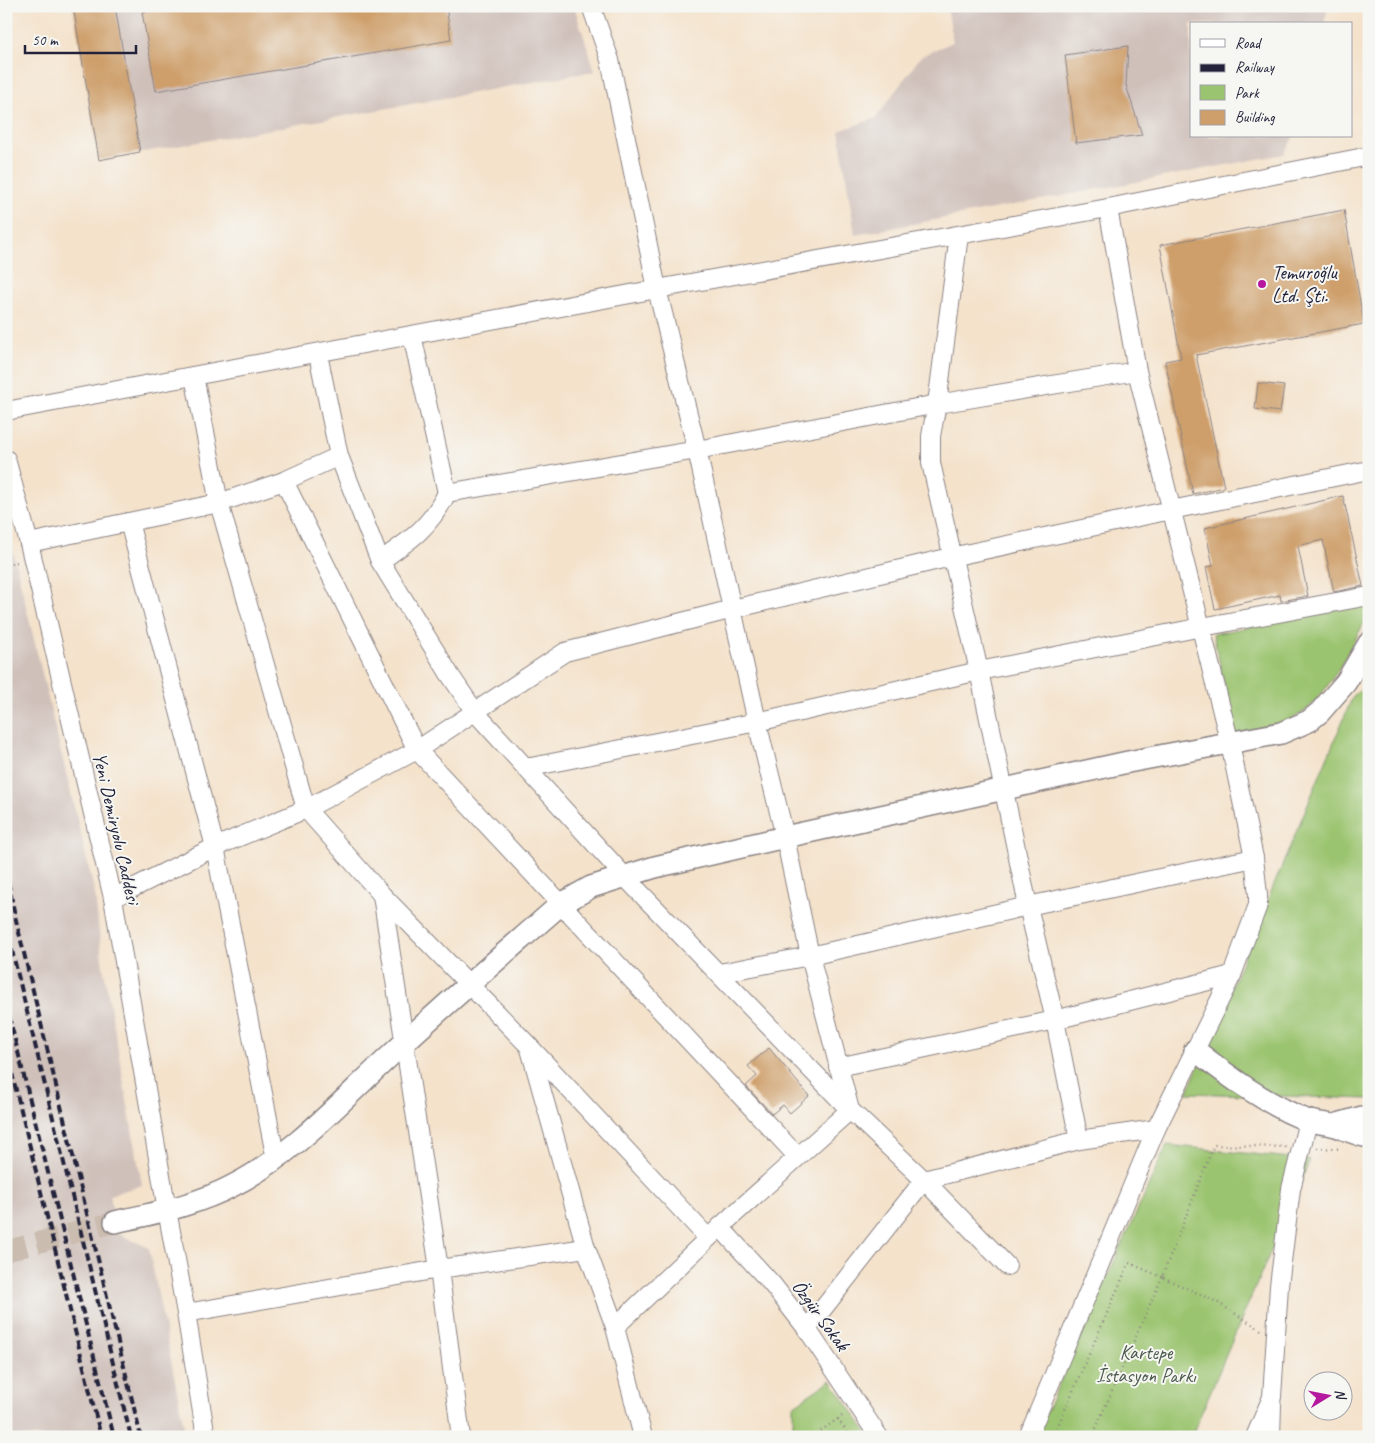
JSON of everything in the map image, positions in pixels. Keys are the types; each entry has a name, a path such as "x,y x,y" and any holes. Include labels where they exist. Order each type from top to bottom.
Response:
{"street":[{"path":"591,6 610,60 657,289 697,450 757,722 785,837 810,956 850,1110"},
{"path":"6,411 657,289 1108,208 1369,156"},
{"path":"1028,1437 1156,1128 1232,975 1258,905 1254,858 1230,744 1137,371 1108,208"},
{"path":"959,235 937,404 931,436 931,463 979,671 1028,906 1055,1020 1079,1140"},
{"path":"380,562 422,530 433,517 447,493 412,335"},
{"path":"318,354 340,456 380,562 475,712 625,877 720,973 850,1110 924,1180 1007,1266"},
{"path":"447,493 697,450 937,404 1137,371"},
{"path":"194,376 219,503 306,809"},
{"path":"29,543 219,503 284,481 340,456"},
{"name":"Yeni Demiryolu Caddesi","path":"6,459 29,543 113,898 206,1437"},
{"path":"113,898 215,847 306,809 417,750 565,652 733,609 952,557 1369,470"},
{"path":"284,481 417,750 797,1156"},
{"path":"129,522 215,847 276,1160"},
{"path":"526,768 757,722 979,671 1369,596"},
{"path":"115,1222 167,1210 215,1194 276,1160 403,1043 561,904 591,887 656,867 785,837 1128,762 1264,738 1296,728 1320,712 1357,674 1369,643"},
{"name":"Özgür Sokak","path":"306,809 382,896 529,1046 714,1232 772,1284 807,1330 879,1437"},
{"path":"720,973 810,956 1028,906 1254,858"},
{"path":"382,896 439,1269 461,1437"},
{"path":"838,1067 1055,1020 1232,975"},
{"path":"529,1046 586,1248 615,1327 643,1437"},
{"path":"1195,1050 1233,1080 1283,1110 1308,1121 1334,1125 1358,1135 1369,1137"},
{"path":"615,1327 714,1232 850,1110"},
{"path":"1334,1125 1362,1117 1369,1117"},
{"path":"1271,1437 1279,1286 1291,1189 1308,1121"},
{"path":"807,1330 924,1180 1079,1140 1156,1128"},
{"path":"186,1313 439,1269 586,1248"},
{"path":"1255,1437 1272,1397"}],"path":[{"path":"1092,1437 1162,1277 1214,1145 1349,1149"},
{"path":"1053,1437 1129,1263 1217,1302 1275,1338"},
{"path":"819,1437 816,1434 838,1419 850,1437"}],"shaded area":[{"path":"73,6 574,6 595,71 99,160"},
{"path":"947,6 1328,6 1324,22 1190,22 1190,138 1293,138 1284,154 855,235 839,131 876,118 921,56 953,42"},
{"path":"6,523 95,894 102,960 142,1185 110,1195 117,1233 149,1248 186,1437 6,1437"}],"green space":[{"path":"1369,603 1369,614 1348,653 1330,682 1312,705 1287,721 1236,735 1213,634"},
{"path":"1364,687 1369,687 1369,1099 1187,1093 1353,696"},
{"name":"Kartepe İstasyon Parkı","path":"1167,1145 1310,1160 1191,1437 1035,1437"},
{"path":"831,1380 870,1437 793,1437 793,1406"}],"building":[{"path":"73,6 115,6 140,152 99,160"},
{"path":"175,6 446,6 451,40 156,91 142,12"},
{"path":"1128,46 1126,85 1142,135 1076,143 1065,55"},
{"name":"Temuroğlu Ltd. Şti.","path":"1344,210 1364,324 1196,355 1224,487 1193,494 1165,361 1181,358 1160,245"},
{"path":"1258,383 1284,386 1280,412 1255,409"},
{"path":"1343,496 1363,586 1334,592 1323,540 1298,546 1308,596 1281,601 1280,595 1215,609 1206,567 1213,566 1205,528"},
{"path":"769,1048 809,1096 790,1113 783,1105 772,1114 746,1086 757,1076 748,1066"}],"tunnel":[{"path":"6,1251 115,1222"}],"railway":[{"path":"6,870 15,916 141,1437"},
{"path":"6,926 131,1437"},
{"path":"6,1004 114,1437"},
{"path":"6,1049 101,1437"}],"place":[{"name":"Temuroğlu Ltd. Şti.","path":"1262,284"}]}
